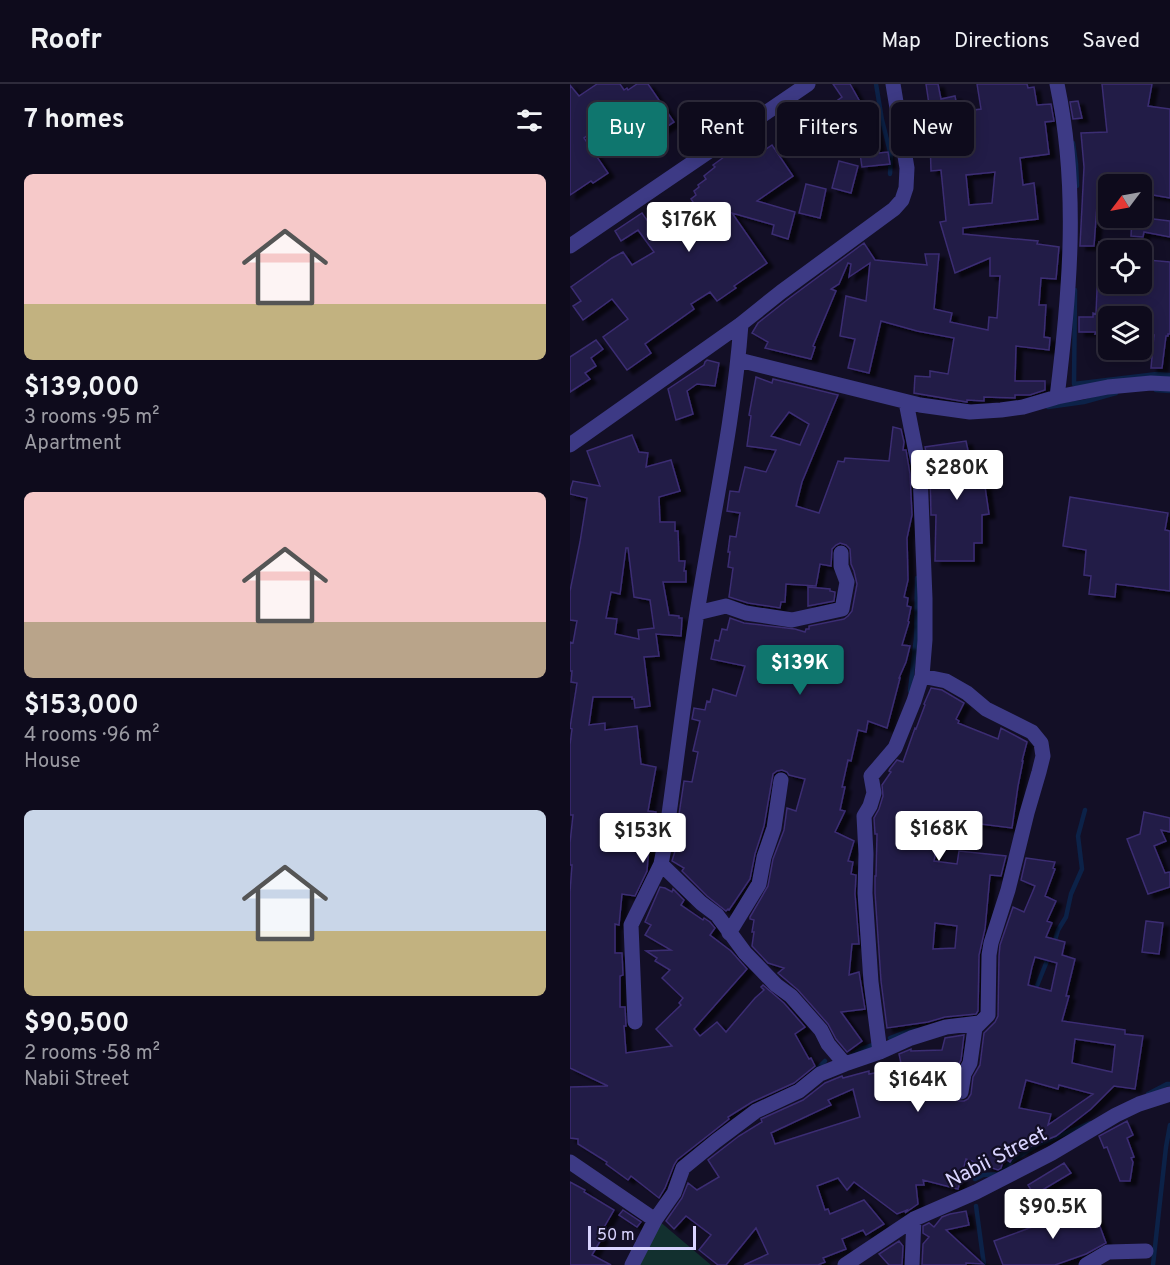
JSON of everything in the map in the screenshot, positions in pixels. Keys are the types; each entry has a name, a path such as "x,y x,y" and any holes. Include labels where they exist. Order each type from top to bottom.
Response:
{"street":[{"path":"570,246 808,84"},
{"path":"570,445 741,324 894,209 902,200 906,188 907,168 893,84"},
{"path":"1057,84 1068,149 1071,209 1065,332 1057,397"},
{"path":"635,1022 631,924 661,864 697,613 739,360 741,324"},
{"path":"739,360 906,402 970,412 1023,407 1057,397 1108,387 1151,383 1170,384"},
{"path":"880,1052 868,957 864,816 874,793 871,776 895,748 914,701 922,676 925,640 920,473 906,402"},
{"path":"697,613 726,606 746,613 792,620 842,609 847,582 841,566 841,553"},
{"path":"922,676 946,681 967,693 986,709 1032,732 1041,743 1043,756 989,955 988,1015 979,1023 974,1032 970,1063 964,1074 961,1092"},
{"path":"729,933 759,884 764,857 774,828 781,780"},
{"path":"661,864 701,903 717,915 729,933 760,969 791,996 821,1030 828,1044 845,1064"},
{"path":"632,1265 655,1220 674,1193 683,1168 756,1111 799,1091 820,1074 845,1064 946,1027 979,1023"},
{"name":"Nabii Street","path":"845,1265 914,1220 976,1192 1052,1153 1116,1115 1139,1104 1170,1094"},
{"path":"570,1162 655,1220"},
{"path":"912,1265 914,1220"},
{"path":"1086,1265 1108,1252 1146,1251"}],"green space":[{"path":"652,1215 711,1265 628,1265"}],"building":[{"path":"597,84 620,84 624,90 627,88 628,90 637,84 648,84 660,102 588,102 588,135 584,138 588,144 588,156 596,156 608,173 570,195 570,85 579,96"},
{"path":"833,84 850,84 860,102 835,102 842,97"},
{"path":"926,84 938,84 941,99 955,96 956,102 929,102"},
{"path":"977,84 1027,84 1028,88 1034,87 1037,105 1051,104 1054,121 1045,122 1049,154 1020,158 1023,185 1034,183 1038,219 963,228 963,234 1038,241 1037,244 1059,247 1056,279 1041,278 1039,305 1046,305 1044,337 1050,338 1049,350 1016,346 1015,381 1045,381 1045,390 1030,395 1015,395 1015,398 984,397 984,401 967,400 967,402 914,393 915,376 930,377 930,371 948,374 954,338 881,321 869,373 848,368 855,339 840,336 846,296 866,301 870,263 849,277 851,264 848,263 839,284 831,289 836,291 813,346 815,347 811,359 765,348 768,342 752,333 758,323 864,243 875,260 927,265 925,254 939,254 934,309 952,313 950,322 988,330 989,317 997,318 1000,276 990,276 990,258 955,273 940,222 946,221 941,170 931,171 931,156 974,156 974,110 981,109","holes":["995,172 992,203 969,205 966,175"]},
{"path":"1102,84 1152,84 1148,106 1170,109 1170,198 1152,195 1152,174 1098,174 1094,246 1080,246 1084,167 1081,133 1107,132"},
{"path":"1078,101 1082,118 1073,119 1070,102"},
{"path":"667,112 674,122 667,127"},
{"path":"772,145 777,156 779,156 793,176 757,201 795,212 788,239 772,234 774,225 732,213 767,263 717,301 710,292 691,304 694,309 645,344 651,353 627,370 603,337 628,319 612,299 583,320 573,306 581,301 571,287 623,252 632,265 654,252 638,230 621,241 615,231 642,213 653,229 663,222 665,225 674,219 678,226 699,211 691,199 696,195 694,191 699,187 698,185 706,179 704,176 715,167 713,165 725,156 765,156 765,150"},
{"path":"888,152 890,164 862,167 860,156 879,156 879,153"},
{"path":"839,161 858,166 851,193 832,188"},
{"path":"806,184 826,189 820,218 799,213"},
{"path":"1152,219 1170,221 1170,237 1144,232 1143,237 1131,236 1131,228 1152,228"},
{"path":"1152,260 1170,262 1170,334 1166,336 1162,368 1151,368 1154,335 1152,335 1152,306 1098,306 1098,334 1079,332 1079,317 1093,317 1093,313 1096,314 1098,266 1098,294 1152,294"},
{"path":"596,340 603,349 591,358 596,366 585,373 590,379 570,392 570,357"},
{"path":"707,360 719,363 715,386 697,384 687,391 693,414 676,420 668,389 704,365"},
{"path":"756,377 772,383 773,379 838,395 802,482 796,506 819,513 838,461 844,462 845,458 889,461 893,427 901,429 903,450 906,450 910,474 912,515 907,538 908,580 904,597 908,598 907,606 911,607 902,645 910,646 899,678 887,728 868,721 866,732 858,730 842,787 845,787 840,810 845,811 835,832 854,841 848,861 853,862 851,874 856,875 855,894 859,944 852,944 849,975 859,972 865,1009 841,1012 862,1041 847,1052 836,1039 828,1024 798,990 778,973 784,968 768,963 752,946 754,920 750,917 768,886 773,859 784,830 787,808 796,811 805,779 789,775 782,770 773,774 764,826 750,879 729,910 726,911 707,896 682,871 684,868 672,861 676,848 674,848 684,781 692,782 698,752 693,751 700,721 692,719 694,708 705,710 707,701 710,702 713,689 736,696 745,666 711,659 715,640 719,641 722,629 727,630 730,618 744,623 805,632 809,626 844,619 852,611 857,584 851,564 850,549 840,543 832,549 831,566 820,564 816,586 786,584 785,602 781,602 780,608 748,603 729,597 733,568 728,567 730,536 736,537 740,513 727,511 730,491 739,492 745,467 766,472 776,450 747,446 751,416 749,415","holes":["789,412 809,424 800,445 771,436"]},
{"path":"632,435 639,452 648,453 646,467 671,460 680,491 659,497 660,522 675,522 675,531 678,531 679,561 685,561 684,571 686,571 686,582 663,582 669,615 682,618 681,636 656,634 659,656 644,657 650,706 635,708 632,697 593,697 589,725 605,723 605,730 637,726 641,764 656,767 648,811 656,812 652,845 649,845 647,871 635,896 622,894 619,925 615,924 615,953 622,953 623,975 620,976 620,1007 625,1007 626,1053 672,1046 656,1029 681,1005 679,1003 683,998 662,978 670,970 655,961 657,958 646,951 671,950 645,935 651,925 645,922 660,887 672,892 673,889 684,900 681,905 703,920 704,918 710,922 715,928 710,935 731,951 747,969 694,1029 700,1036 717,1022 726,1032 764,990 761,987 763,985 784,1003 805,1027 795,1034 815,1066 794,1083 752,1102 728,1117 729,1119 677,1160 659,1198 631,1176 628,1180 606,1164 607,1162 578,1144 578,1139 570,1138 570,1087 608,1086 570,1068 572,865 570,865 570,843 573,815 570,815 572,729 570,728 577,683 571,682 570,642 573,643 577,621 570,620 570,591 587,498 570,494 570,491 573,481 600,486 587,451","holes":["626,548 628,548 634,597 650,600 654,628 638,630 639,639 615,634 617,619 606,618 611,592 620,594"]},
{"path":"966,441 970,460 982,458 986,480 984,480 989,514 982,515 982,543 974,543 974,561 935,561 936,515 931,515 930,472 925,447"},
{"path":"1070,497 1168,513 1165,530 1170,531 1170,591 1116,584 1115,597 1089,594 1091,576 1084,575 1086,550 1063,546"},
{"path":"808,587 830,589 835,592 834,601 808,606"},
{"path":"931,688 942,690 964,703 956,719 958,723 998,739 1001,728 1027,742 1012,828 973,823 970,843 938,840 934,861 957,864 959,851 1006,856 1001,876 990,875 985,929 979,955 978,1011 976,1014 945,1017 887,1028 881,981 875,893 877,834 875,834 874,818 883,796 882,785 897,760 903,762","holes":["935,923 957,926 955,948 933,949"]},
{"path":"1144,812 1170,818 1170,832 1161,830 1166,841 1154,846 1165,873 1170,872 1170,887 1148,894 1127,839 1140,834"},
{"path":"1026,858 1055,862 1053,868 1055,869 1045,896 1056,901 1047,921 1052,923 1046,937 1065,942 1062,955 1075,959 1062,1021 1125,1030 1125,1034 1143,1036 1135,1089 1114,1086 1091,1109 1056,1136 1026,1148 1026,1150 1017,1151 1010,1162 1004,1158 998,1170 966,1159 958,1189 923,1180 924,1185 916,1185 918,1204 905,1213 907,1210 897,1214 854,1182 847,1190 838,1178 817,1186 825,1210 828,1209 830,1214 864,1200 884,1224 866,1235 863,1230 842,1239 846,1249 823,1258 825,1262 818,1265 744,1265 768,1254 756,1228 726,1265 718,1265 699,1250 711,1235 686,1216 674,1229 666,1221 682,1198 688,1183 697,1190 719,1177 708,1160 762,1122 761,1119 803,1100 825,1083 842,1076 843,1078 869,1071 869,1074 902,1068 899,1054 911,1049 911,1051 942,1050 945,1038 964,1035 961,1060 954,1072 951,1091 952,1096 959,1101 968,1099 971,1094 973,1077 980,1065 984,1033 998,1016 1000,945 1013,907 1024,912 1035,886 1021,880","holes":["1035,957 1057,963 1051,991 1028,985","1075,1039 1115,1045 1112,1072 1072,1063","1026,1080 1058,1089 1059,1085 1093,1094 1048,1125 1051,1114 1019,1108","853,1089 860,1117 775,1144 771,1133 831,1105 828,1100"]},
{"path":"1146,921 1163,923 1159,954 1142,952"},
{"path":"1127,1121 1133,1135 1127,1138 1134,1157 1131,1158 1133,1162 1130,1181 1120,1181 1107,1147 1104,1148 1099,1136"},
{"path":"1064,1163 1071,1173 1034,1195 1028,1185"},
{"path":"570,1182 614,1210 599,1236 602,1238 592,1255 611,1265 570,1265"},
{"path":"1092,1205 1106,1243 1086,1254 1055,1265 1003,1265 994,1241"},
{"path":"623,1210 641,1222 637,1227 619,1215"},
{"path":"966,1211 969,1225 946,1230 983,1264 922,1265 923,1244 929,1237 923,1233 923,1226 929,1223 934,1227 942,1217"},
{"path":"899,1241 903,1246 902,1265 889,1265 879,1254"}],"waterway":[{"path":"876,84 891,156 890,174"},
{"path":"1073,143 1077,186"},
{"path":"1075,290 1074,384 1157,374 1170,375"},
{"path":"1156,390 1170,391"},
{"path":"1048,407 1084,402 1116,393"},
{"path":"910,691 916,638 917,578"},
{"path":"1054,943 1058,930 1066,917 1071,894 1082,869 1078,836 1085,810"},
{"path":"1034,993 1049,956"},
{"path":"890,1038 913,1029 919,1030"},
{"path":"851,1056 873,1045"},
{"path":"816,1070 825,1061"},
{"path":"1148,1094 1170,1084"},
{"path":"975,1179 983,1175 999,1174 1012,1161 1037,1145 1090,1123"},
{"path":"1153,1265 1170,1125"},
{"path":"975,1179 979,1159"},
{"path":"976,1206 984,1265"}]}
